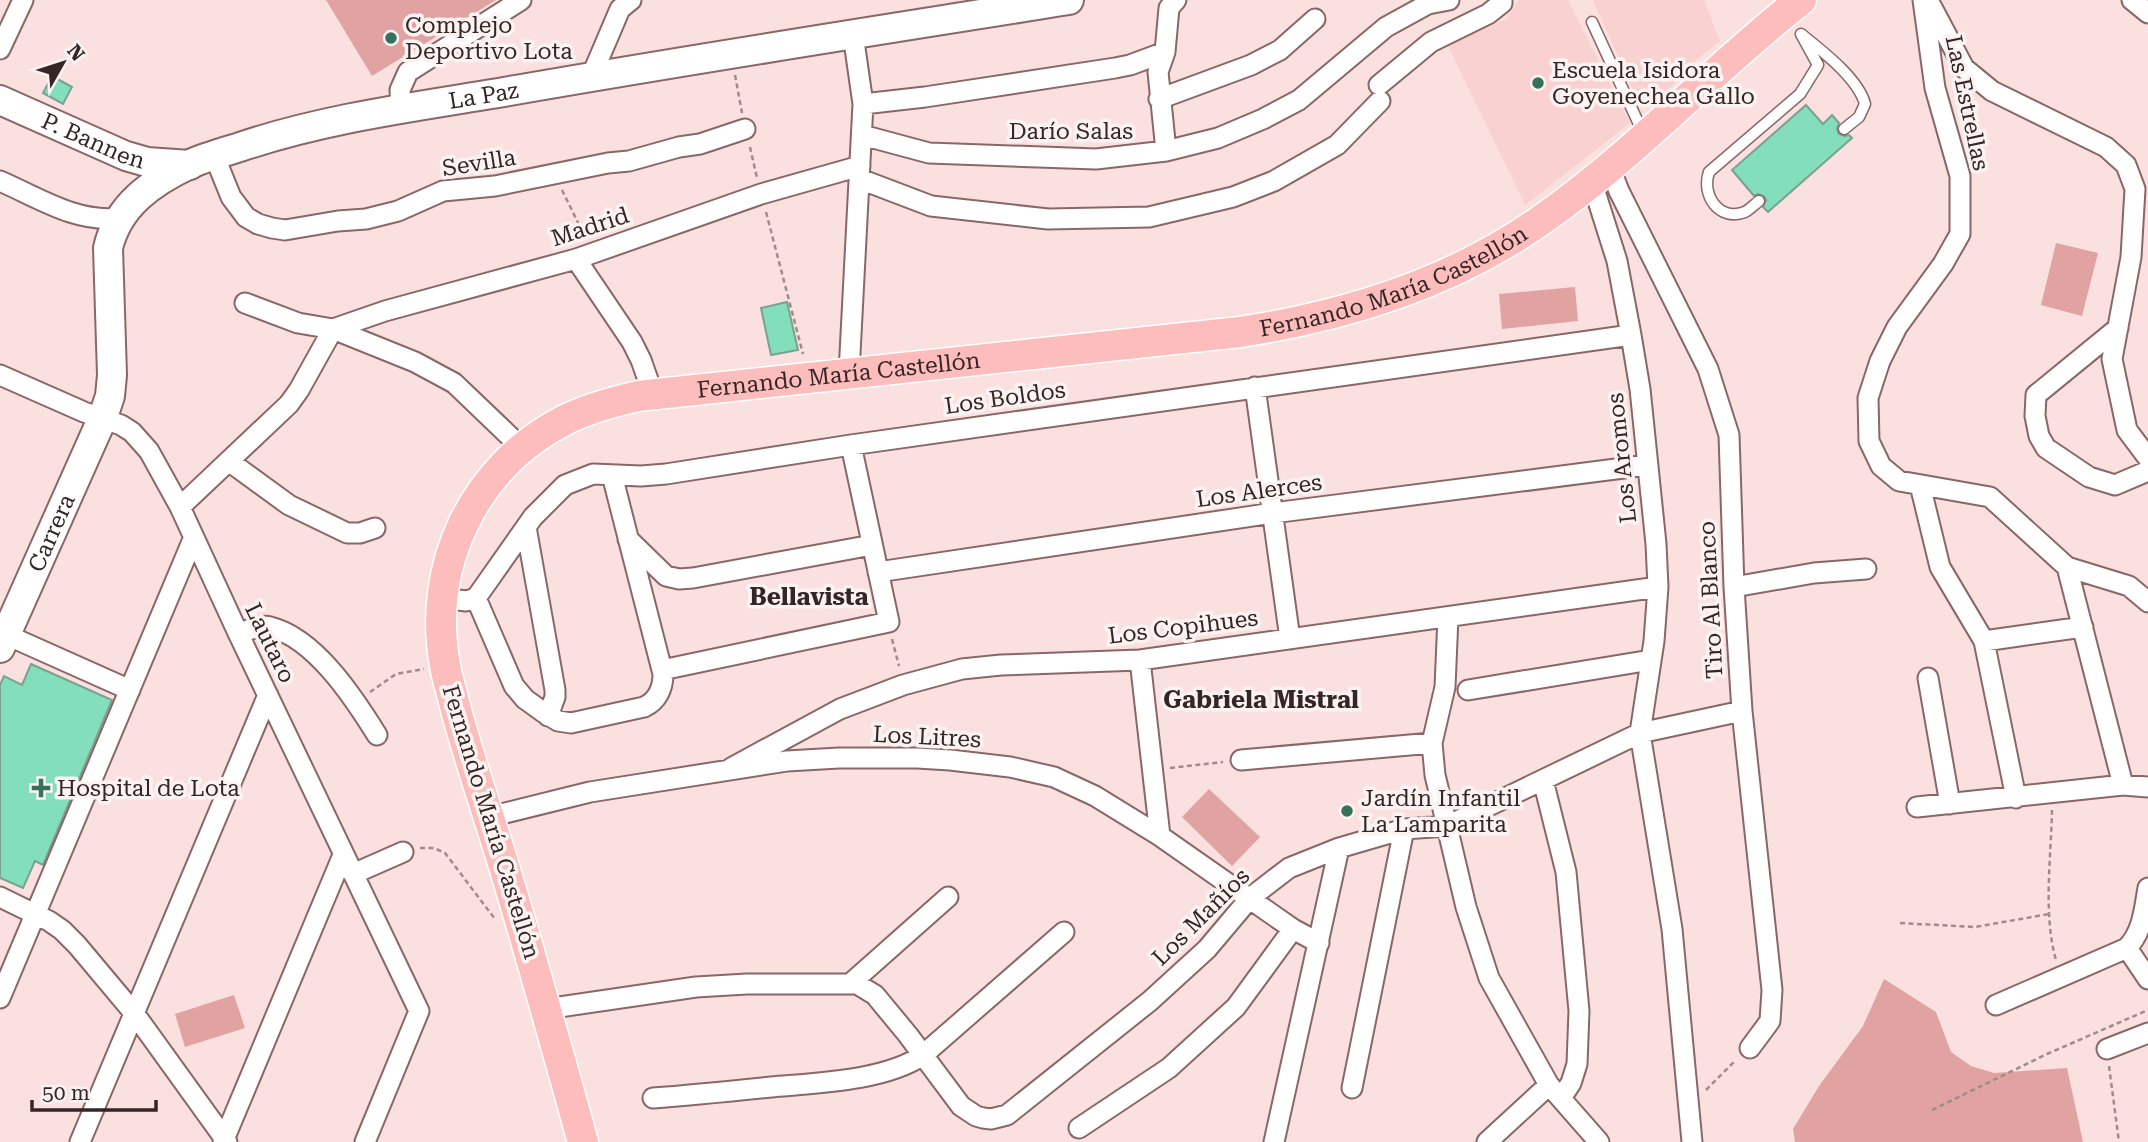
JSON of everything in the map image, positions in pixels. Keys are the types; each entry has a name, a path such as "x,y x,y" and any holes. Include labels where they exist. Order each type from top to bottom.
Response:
{"main road":[{"name":"Fernando María Castellón","path":"583,1142 546,1009 464,740 445,666 441,629 442,598 452,551 463,523 482,491 522,448 551,428 588,410 653,394 1227,334 1362,306 1416,287 1477,258 1537,223 1601,175 1645,136 1794,17"}],"street":[{"path":"0,50 23,0"},
{"path":"401,109 400,90 408,72 521,0"},
{"path":"591,77 620,9 631,0"},
{"name":"La Paz","path":"103,417 112,385 108,248 112,232 119,218 143,193 202,160 295,129 332,121 1069,0"},
{"path":"1166,151 1158,72 1165,52 1169,8 1176,0"},
{"name":"Darío Salas","path":"862,135 929,153 1096,159 1166,151 1218,138 1299,100 1385,27 1428,4 1449,0"},
{"path":"1925,0 1964,68 1992,92 2106,147 2126,165 2135,189 2139,259 2118,328 2112,359 2127,430 2148,458"},
{"name":"Las Estrellas","path":"1925,0 1934,88 1960,176 1960,234 1935,276 1897,327 1880,361 1868,398 1869,441 1881,466 1899,481 1990,497 2067,567 2129,586 2148,602"},
{"path":"2132,0 2148,13"},
{"path":"860,172 931,206 1048,219 1149,217 1233,197 1274,181 1337,145 1379,93 1431,42 1488,13 1495,1"},
{"path":"1159,99 1251,65 1280,50 1315,19"},
{"path":"849,373 863,104 853,34"},
{"path":"863,104 1122,67 1165,52"},
{"name":"P. Bannen","path":"0,100 126,156 147,162 202,160"},
{"name":"Sevilla","path":"202,160 246,217 258,224 285,230 366,219 398,211 443,191 495,186 629,161 700,144 745,129"},
{"path":"126,156 142,171 146,185 143,193"},
{"name":"Madrid","path":"333,329 385,311 584,256 761,194 860,172"},
{"name":"Los Aromos","path":"1601,175 1640,389 1656,544 1658,587 1640,733 1672,929 1692,1142"},
{"name":"Tiro Al Blanco","path":"1601,175 1619,191 1708,369 1729,435 1734,587 1742,711 1772,990 1770,1021 1744,1053"},
{"path":"0,181 76,215 97,219 119,218"},
{"path":"584,256 632,342 653,394"},
{"path":"245,303 298,323 333,329 415,362 454,383 522,448"},
{"path":"2118,328 2036,395 2035,415 2039,436 2046,449 2089,477 2115,485 2148,471"},
{"path":"180,507 289,404 333,329"},
{"name":"Los Boldos","path":"476,598 541,508 565,485 584,476 666,474 850,445 1631,335"},
{"name":"Lautaro","path":"0,375 84,412 121,425 141,441 156,462 180,507 419,1011 365,1142"},
{"path":"1255,387 1290,639"},
{"name":"Carrera","path":"2,638 103,417"},
{"path":"662,670 889,622 850,445"},
{"path":"230,462 268,490 311,516 347,533 360,533 375,528"},
{"name":"Los Alerces","path":"878,572 1273,513 1647,465"},
{"path":"442,598 466,601 476,598 514,686 525,699 558,721 570,723 652,703 663,684 662,670 612,475"},
{"path":"1920,485 1940,566 1984,640 2016,798"},
{"path":"526,527 555,690 548,716"},
{"path":"0,998 194,537"},
{"path":"628,539 666,576 678,579 872,545"},
{"path":"2067,567 2123,785"},
{"path":"1734,587 1822,572 1866,569"},
{"name":"Los Copihues","path":"731,768 840,709 903,685 962,669 1140,660 1658,587"},
{"path":"1448,617 1445,687 1432,743 1434,775 1466,907 1489,978 1555,1092 1599,1142"},
{"path":"238,634 267,625 304,644 356,702 377,735"},
{"path":"1984,640 2083,626"},
{"path":"2,638 130,690"},
{"path":"1140,660 1160,836"},
{"path":"1468,690 1651,660"},
{"path":"1928,678 1950,804"},
{"path":"80,1142 268,695"},
{"name":"Los Mañíos","path":"851,983 862,986 875,995 954,1099 968,1112 991,1119 1007,1115 1150,1001 1207,949 1250,898 1289,868 1339,848 1404,829 1447,826 1640,733 1742,711"},
{"path":"1241,760 1432,743"},
{"name":"Los Litres","path":"489,817 590,792 787,761 839,758 950,760 1010,767 1054,777 1095,796 1160,836 1293,929 1319,943"},
{"path":"1487,1142 1571,1083 1577,1064 1579,1011 1566,872 1543,780"},
{"path":"1917,807 2123,785 2148,787"},
{"path":"1352,1088 1404,829"},
{"path":"1274,1142 1339,848"},
{"path":"353,874 403,852"},
{"path":"225,1141 343,855"},
{"path":"1996,1005 2127,948 2140,929 2148,888"},
{"path":"0,897 37,913 70,938 134,1013 225,1141"},
{"path":"546,1009 696,987 851,983 948,897"},
{"path":"1079,1128 1169,1069 1236,1007 1293,929"},
{"path":"653,1098 850,1078 895,1069 923,1055 1064,932"},
{"path":"2127,948 2148,979"},
{"path":"2107,1049 2148,1033"}],"lane":[{"path":"1794,17 1862,91 1865,104 1859,117 1844,129"},
{"path":"1759,201 1748,211 1728,213 1716,206 1708,194 1706,179 1709,172 1800,93 1818,65 1794,17"},
{"path":"1592,22 1645,136"}],"path":[{"path":"732,54 745,129 809,378"},
{"path":"559,173 584,256"},
{"path":"889,622 903,685"},
{"path":"356,702 396,674 445,666"},
{"path":"1153,769 1241,760"},
{"path":"2053,793 2049,914 2052,946 2061,977"},
{"path":"403,852 425,847 444,853 495,920"},
{"path":"1900,923 1975,926 2049,914"},
{"path":"1932,1110 2047,1054 2148,1010"},
{"path":"2107,1049 2119,1142"},
{"path":"1689,1108 1744,1053"}],"shaded area":[{"name":"Complejo Deportivo Lota","path":"326,0 496,0 372,76"},
{"name":"Escuela Isidora Goyenechea Gallo","path":"1519,0 1568,0 1630,123 1525,205 1447,44 1506,19"},
{"path":"1593,0 1704,0 1720,41 1681,72 1669,91 1654,102 1641,102 1637,99"},
{"path":"2056,243 2098,253 2082,316 2041,305"},
{"path":"1575,287 1578,321 1502,329 1499,294"},
{"path":"1209,789 1260,837 1232,866 1182,817"},
{"path":"1884,979 1936,1012 1951,1052 1971,1066 1994,1073 2067,1068 2083,1142 1795,1142 1793,1129 1819,1086 1863,1026"},
{"path":"234,995 245,1028 185,1047 175,1014"}],"building":[{"path":"52,76 72,87 63,104 43,93"},
{"path":"1806,105 1823,124 1832,115 1839,123 1839,134 1852,138 1768,212 1763,207 1766,200 1764,196 1754,196 1732,170"},
{"path":"787,302 798,350 771,355 761,308"},
{"name":"Hospital de Lota","path":"31,664 112,700 43,865 35,861 23,888 0,878 0,685 4,676 22,685"}],"place":[{"name":"Complejo Deportivo Lota","path":"391,38"},
{"name":"Escuela Isidora Goyenechea Gallo","path":"1538,83"},
{"name":"Hospital de Lota","path":"41,788"},
{"name":"Jardín Infantil La Lamparita","path":"1347,811"}],"district":[{"name":"Bellavista","path":"809,597"},
{"name":"Gabriela Mistral","path":"1261,700"}]}
